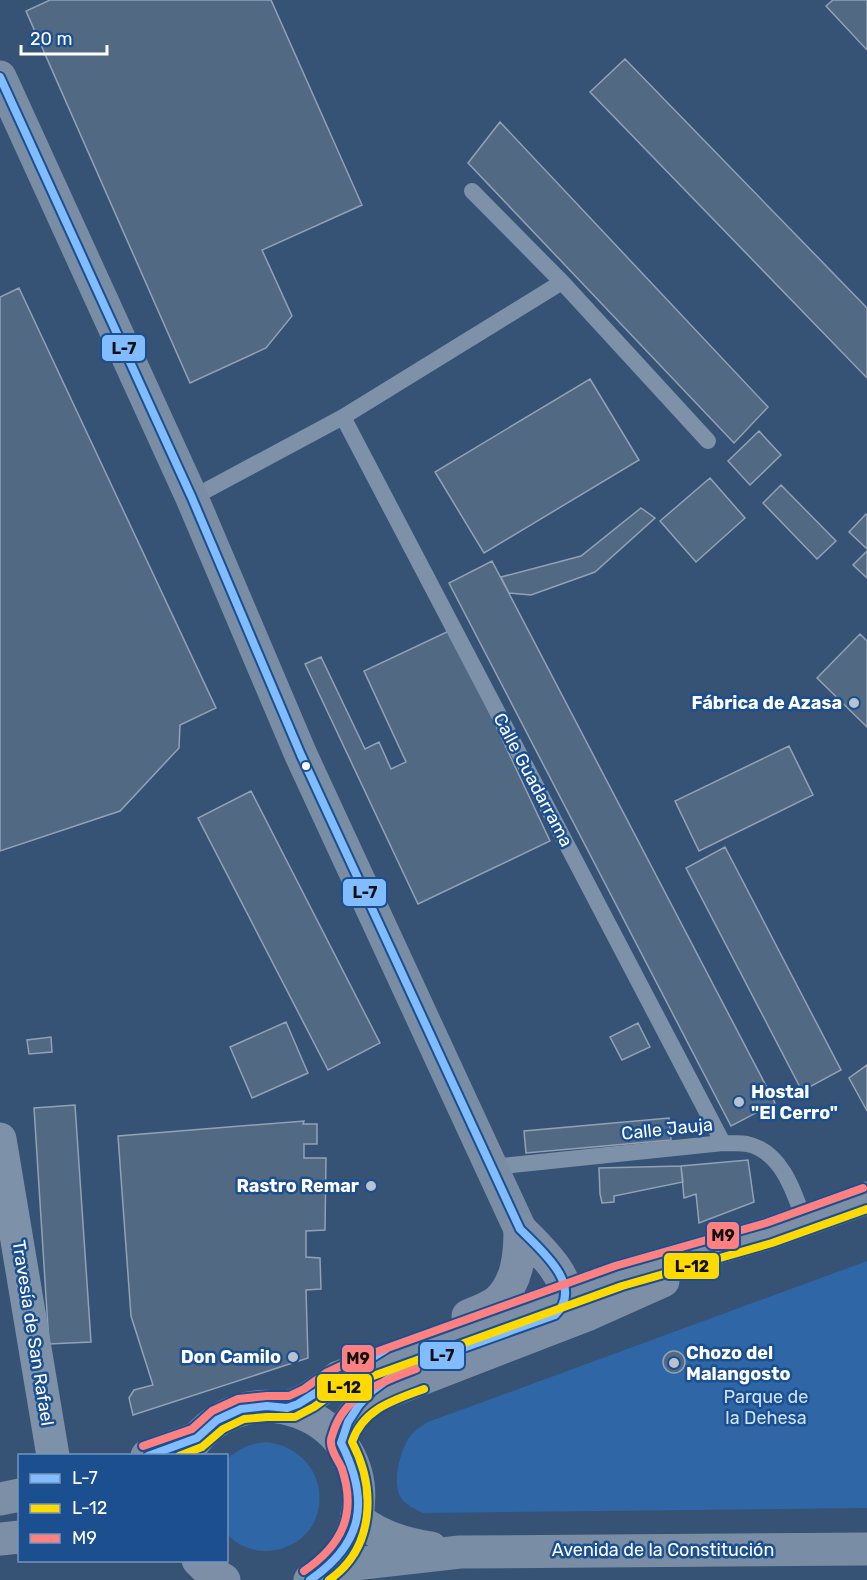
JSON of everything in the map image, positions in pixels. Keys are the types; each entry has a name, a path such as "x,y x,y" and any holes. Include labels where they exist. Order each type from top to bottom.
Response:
{"main road":[{"path":"0,77 192,498 301,755 520,1228 547,1257 563,1281 567,1294 563,1307 555,1315 409,1367 394,1374 373,1389 345,1430 356,1476 359,1500 357,1518 345,1547 317,1575"},
{"path":"345,1430 364,1405 390,1390 589,1314 769,1233 867,1198"},
{"path":"287,1408 309,1398 339,1377 402,1341 488,1307 498,1300 514,1275 518,1264 520,1228"},
{"path":"339,1377 618,1276 769,1233"},
{"path":"547,1257 580,1272 597,1276 618,1276"},
{"path":"152,1454 191,1447 217,1420 241,1409 267,1406 287,1408 345,1430"},
{"path":"0,1499 18,1495"},
{"name":"Avenida de la Constitución","path":"357,1518 379,1534 413,1545 460,1551"},
{"path":"0,1539 18,1537"},
{"name":"Avenida de la Constitución","path":"317,1575 363,1563 460,1551 867,1549"},
{"path":"200,1562 224,1580"}],"street":[{"name":"Travesía de San Rafael","path":"0,1139 53,1454"}],"lane":[{"path":"472,191 562,282 708,441"},
{"path":"192,498 343,417 562,282"},
{"name":"Calle Guadarrama","path":"343,417 723,1143"},
{"name":"Calle Jauja","path":"492,1167 723,1143 748,1144 766,1152 776,1160 795,1194 804,1220"}],"green space":[{"name":"Parque de la Dehesa","path":"867,1261 867,1508 423,1513 407,1504 400,1496 397,1473 405,1446 413,1433 428,1422"},
{"path":"267,1442 290,1449 307,1463 316,1480 320,1498 316,1517 307,1533 290,1545 268,1551 245,1547 228,1535 228,1458 245,1447"}],"building":[{"path":"50,0 271,0 362,205 262,250 292,316 266,348 190,383 26,11"},
{"path":"833,0 867,0 867,50 826,6"},
{"path":"625,59 867,308 867,378 590,92"},
{"path":"500,122 768,407 734,443 468,163"},
{"path":"19,288 216,708 180,725 179,748 120,811 0,851 0,297"},
{"path":"590,379 639,460 484,553 435,472"},
{"path":"759,431 781,455 750,485 728,461"},
{"path":"710,478 745,518 696,562 660,521"},
{"path":"781,485 836,541 817,559 763,503"},
{"path":"641,508 655,518 595,572 531,595 509,593 501,577 581,556"},
{"path":"867,515 867,549 849,532"},
{"path":"867,551 867,578 853,565"},
{"path":"492,561 775,1103 731,1126 449,583"},
{"path":"451,630 550,841 418,904 305,664 321,657 365,749 379,742 391,769 406,762 364,671"},
{"name":"Fábrica de Azasa","path":"860,634 867,641 867,727 817,678"},
{"path":"789,746 813,795 699,851 675,801"},
{"path":"251,791 380,1043 328,1070 198,818"},
{"path":"725,847 841,1070 802,1091 686,868"},
{"path":"286,1022 308,1073 252,1098 230,1047"},
{"path":"638,1023 650,1047 622,1060 610,1037"},
{"path":"51,1037 52,1052 29,1054 27,1040"},
{"path":"867,1065 867,1111 849,1078"},
{"path":"75,1105 91,1342 49,1344 34,1108"},
{"path":"669,1118 671,1140 526,1153 524,1131"},
{"path":"304,1121 303,1124 317,1124 317,1144 304,1144 304,1158 326,1158 325,1230 306,1231 306,1257 320,1258 321,1289 306,1290 308,1358 133,1415 129,1398 134,1390 153,1385 131,1316 118,1136"},
{"path":"748,1160 754,1202 699,1223 696,1194 684,1198 681,1166"},
{"path":"681,1166 683,1182 614,1196 614,1202 602,1203 599,1168"},
{"name":"Chozo del Malangosto","path":"674,1351 684,1358 685,1362 678,1372 674,1373 664,1366 663,1362 670,1352"}],"transit line":[{"name":"L-7","path":"0,77 192,498 301,755 520,1229 539,1247 557,1269 563,1281 565,1292 563,1304 555,1315 424,1362 388,1379 359,1405 348,1422 341,1443 356,1483 357,1519 342,1551 310,1580"},
{"name":"M9","path":"143,1446 192,1429 212,1411 238,1399 289,1396 304,1389 326,1373 354,1360 615,1266 766,1223 863,1188"},
{"name":"L-12","path":"184,1454 202,1447 223,1429 244,1419 295,1417 336,1391 362,1380 622,1286 772,1243 867,1209"},
{"name":"L-7","path":"153,1454 197,1438 217,1420 241,1409 267,1406 287,1408 298,1404 386,1349"},
{"name":"M9","path":"304,1571 317,1561 337,1539 347,1514 346,1485 342,1469 332,1450 331,1441 340,1418 347,1407 367,1391 416,1369"},
{"name":"L-12","path":"329,1580 344,1567 355,1551 363,1534 367,1516 365,1478 352,1442 357,1431 364,1421 381,1407 424,1389"}],"place":[{"name":"Fábrica de Azasa","path":"854,703"},
{"name":"Hostal \"El Cerro\"","path":"739,1102"},
{"name":"Rastro Remar","path":"371,1186"},
{"name":"Don Camilo","path":"293,1357"},
{"name":"Chozo del Malangosto","path":"674,1363"}]}
